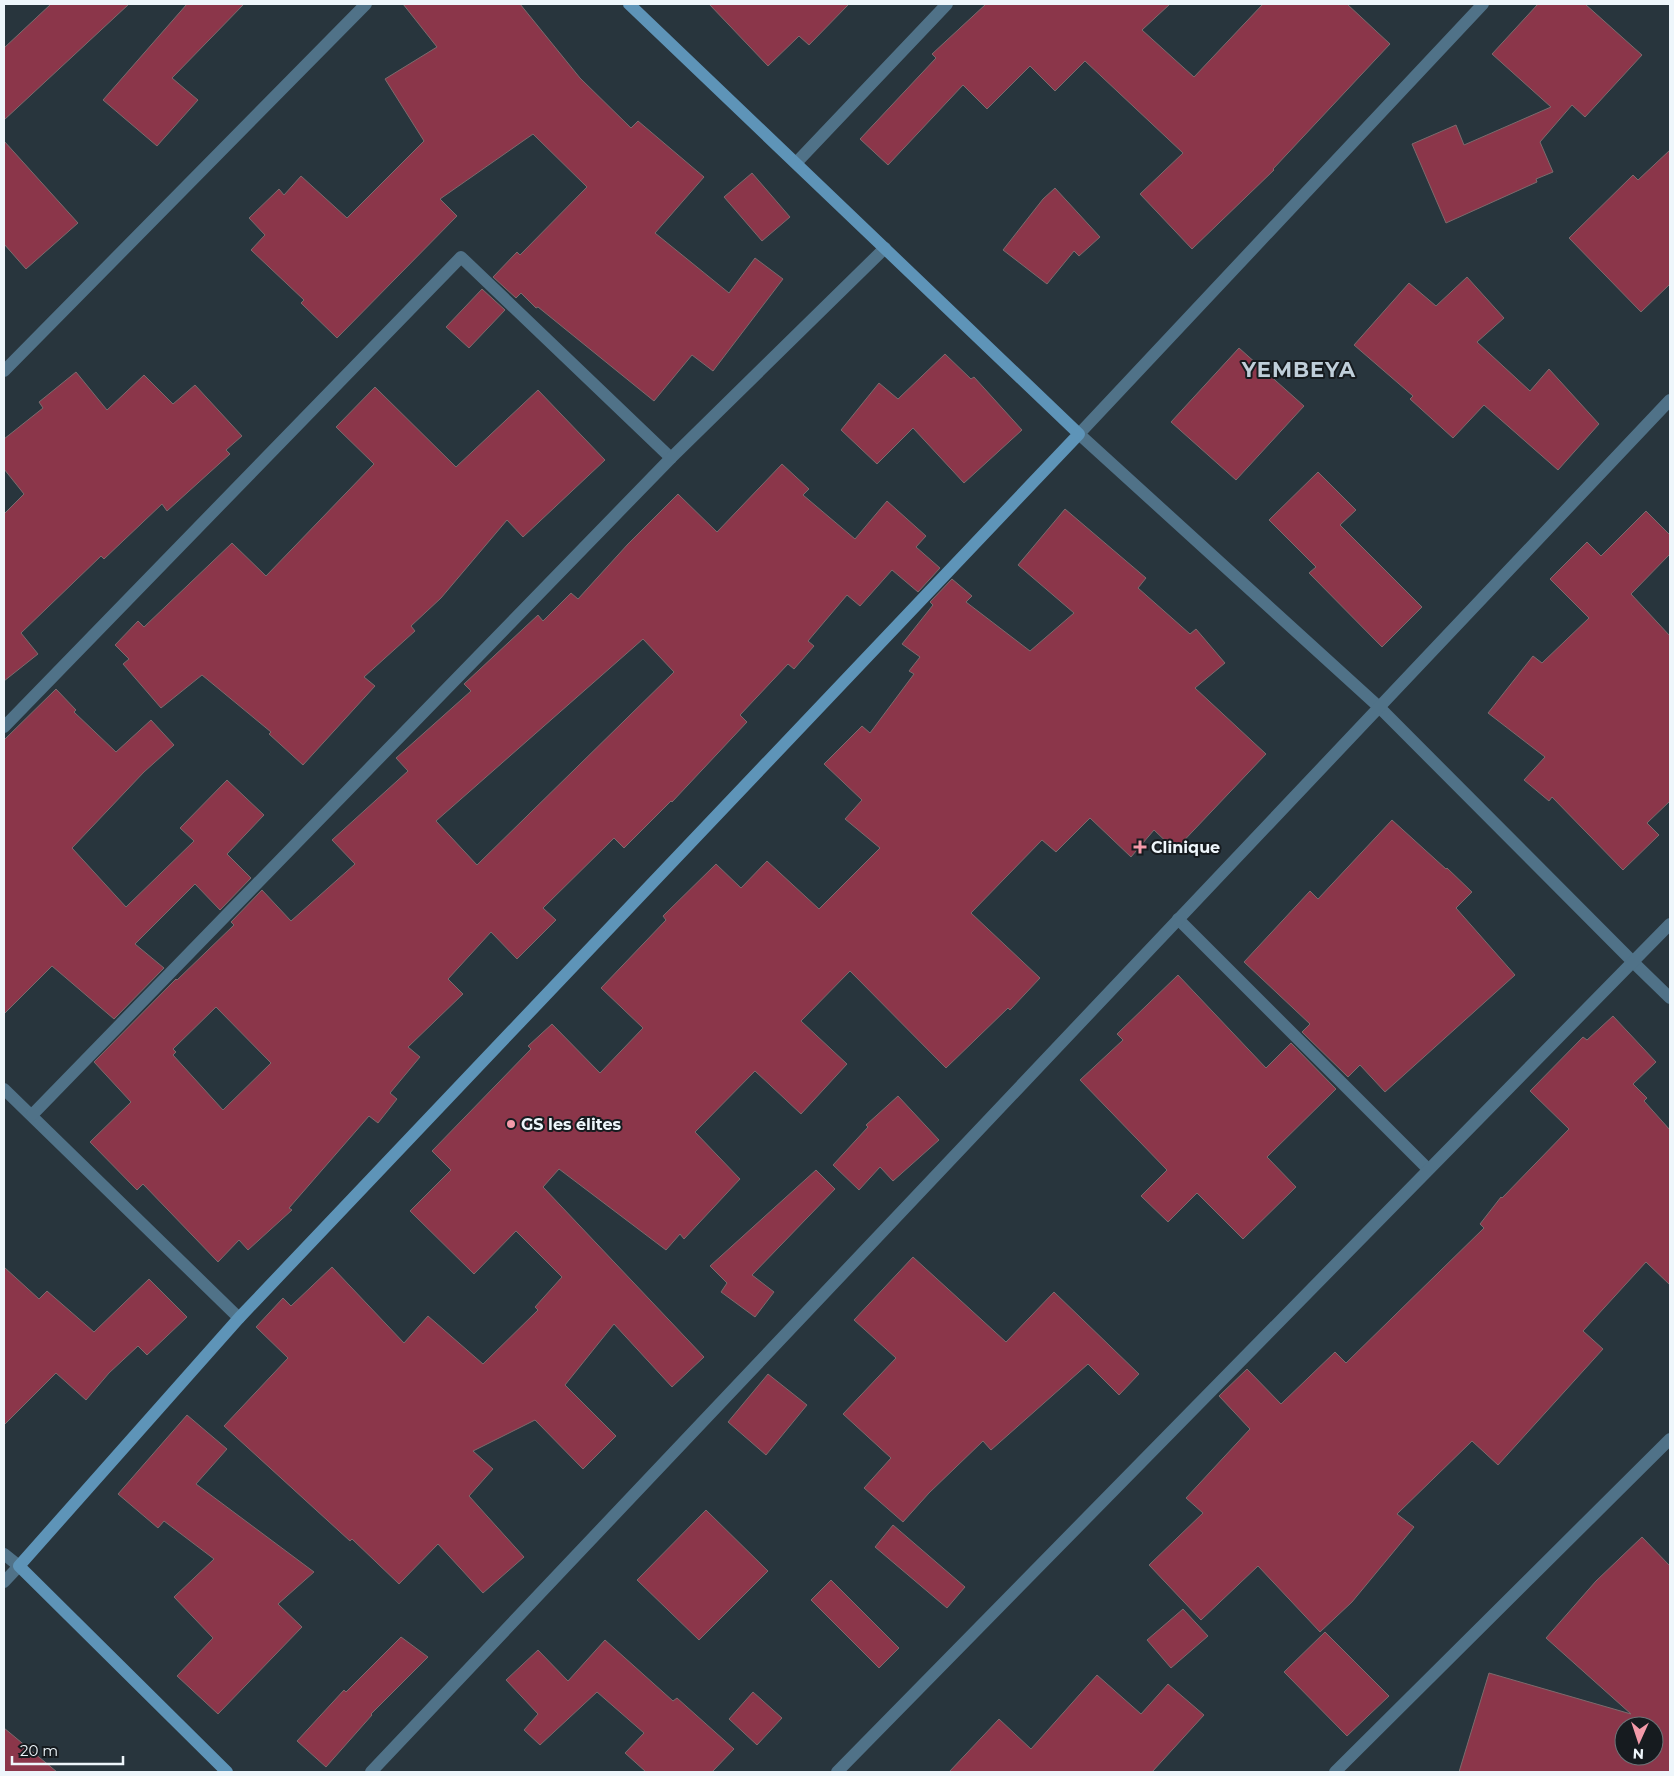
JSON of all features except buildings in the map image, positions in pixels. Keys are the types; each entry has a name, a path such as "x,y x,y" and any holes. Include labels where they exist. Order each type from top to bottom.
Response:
{"street":[{"path":"4,372 366,4"},
{"path":"629,4 1079,434 1380,707 1670,998"},
{"path":"796,163 947,4"},
{"path":"4,1582 239,1318 1079,434 1483,4"},
{"path":"32,1116 670,458 885,248"},
{"path":"4,727 461,257 670,458"},
{"path":"371,1772 1670,400"},
{"path":"1178,919 1428,1169"},
{"path":"837,1772 1670,924"},
{"path":"4,1089 239,1318"},
{"path":"1335,1772 1670,1439"},
{"path":"4,1554 19,1566 227,1772"}],"place":[{"name":"Clinique","path":"1140,847"},
{"name":"GS les élites","path":"511,1124"}],"district":[{"name":"YEMBEYA","path":"1299,370"}]}
